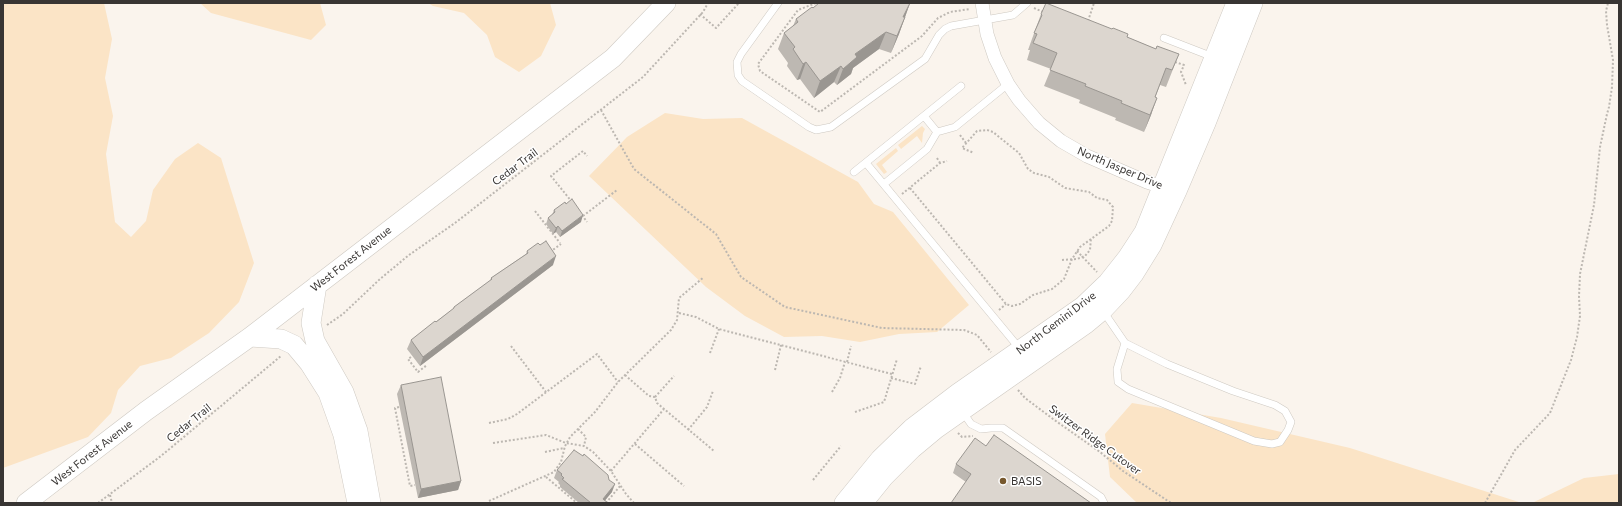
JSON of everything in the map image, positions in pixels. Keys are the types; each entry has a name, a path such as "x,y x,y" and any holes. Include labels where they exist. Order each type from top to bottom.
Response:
{"street":[{"name":"West Forest Avenue","path":"26,503 146,411 250,337 613,58 666,3"},
{"name":"North Jasper Drive","path":"982,3 987,34 995,58 1008,84 1019,100 1039,123 1061,140 1087,156 1170,189"},
{"name":"North Gemini Drive","path":"863,503 884,477 912,449 961,410 1054,346 1103,310 1121,291 1134,274 1152,245 1214,58 1236,3"},
{"name":"North Gemini Drive","path":"844,503 880,459 912,428 958,393 1083,306 1108,282 1127,258 1144,232 1170,189 1206,123 1253,3"},
{"path":"317,286 311,323 315,341 344,392 356,424 371,503"},
{"path":"250,337 281,339 294,345 309,363 328,393 343,435 357,503"}],"lane":[{"path":"778,3 736,62 738,75 742,81 816,130 831,127 925,59 945,29 951,26 1013,15 1027,3"},
{"path":"1164,38 1214,58"},
{"path":"884,184 927,149 936,132 955,127 1008,84"},
{"path":"854,172 961,86"},
{"path":"924,116 936,132"},
{"path":"866,163 1021,350"},
{"path":"1103,310 1125,343 1167,364 1233,391 1276,405 1285,411 1291,422 1288,430 1280,442 1272,444 1254,442 1128,389 1118,382 1117,369 1125,343"},
{"path":"961,410 971,424 981,429 1003,428 1101,497 1104,503"}],"path":[{"name":"Cedar Trail","path":"325,326 343,314 380,279 409,255 455,223 642,77 700,14 708,3"},
{"path":"700,14 716,28 739,3"},
{"path":"816,3 798,10 758,64 760,71 820,112 922,36 938,18 950,12 970,9"},
{"path":"1087,22 1094,3"},
{"path":"1486,503 1515,450 1550,412 1571,360 1577,338 1580,316 1580,274 1594,205 1600,147 1612,87 1613,60 1606,11 1608,3"},
{"path":"1031,11 1034,8 1049,14"},
{"path":"792,18 799,17"},
{"path":"792,18 794,22"},
{"path":"1170,60 1184,65 1181,72 1187,87"},
{"path":"601,110 634,169 716,234 741,277 785,307 882,328 964,330 977,335 994,357"},
{"path":"910,188 1006,304 1012,306 1020,304 1030,296 1046,292 1059,285 1068,273 1072,259 1084,243 1104,231 1112,221 1113,207 1107,200 1098,198 1085,190 1065,188 1049,176 1034,173 1028,169 1019,154 993,132 987,130 977,131 962,148 974,153"},
{"path":"960,135 966,143"},
{"path":"574,204 551,176 583,151 587,156"},
{"path":"937,158 940,163"},
{"path":"896,199 940,163 947,161"},
{"path":"583,216 617,190"},
{"path":"578,210 587,222"},
{"path":"535,211 560,244 549,253"},
{"path":"1062,260 1083,258 1090,250 1091,238"},
{"path":"1077,252 1102,276"},
{"path":"489,501 546,477 554,472 561,462 566,443 604,401 618,382 671,330 679,313 678,302 680,296 704,277"},
{"path":"679,313 696,317 719,329 892,374"},
{"path":"710,353 719,329"},
{"path":"775,370 781,345"},
{"path":"511,346 546,392"},
{"path":"832,392 840,378 851,346"},
{"name":"Cedar Trail","path":"98,503 215,411 285,352"},
{"path":"489,423 512,417 597,354 618,382"},
{"path":"411,357 408,360 418,372 427,365"},
{"path":"855,412 884,402 897,359"},
{"path":"891,378 915,384 922,366"},
{"path":"625,375 649,396 655,397"},
{"path":"655,397 674,376"},
{"name":"Switzer Ridge Cutover","path":"1018,389 1025,398 1053,420 1100,452 1123,471 1172,503"},
{"path":"688,430 707,408 713,391"},
{"path":"655,397 657,402 664,409 714,451"},
{"path":"399,407 396,408 410,486 415,485"},
{"path":"611,471 664,409"},
{"path":"578,429 586,437 584,446"},
{"path":"958,432 962,437 973,436"},
{"path":"493,442 540,435 552,437 566,443 584,446 593,452 611,471 620,486 634,503"},
{"path":"634,444 684,486"},
{"path":"813,480 841,446"},
{"path":"545,452 564,448"},
{"path":"546,477 577,503"},
{"path":"606,503 620,486"},
{"path":"110,495 112,503"}],"shaded area":[{"path":"3,3 104,3 112,39 105,78 113,116 106,154 115,222 131,237 146,221 153,190 175,159 198,143 221,158 254,263 239,302 209,333 171,358 140,366 118,390 111,413 88,437 3,468"},
{"path":"200,3 320,3 326,25 311,40 211,13"},
{"path":"428,3 550,3 556,25 541,56 519,72 495,57 487,35 464,13 433,6"},
{"path":"665,113 703,119 742,118 858,182 874,204 893,212 969,305 937,332 899,334 860,342 822,336 784,337 745,316 706,287 589,176 627,137"},
{"path":"922,126 925,129 922,143 917,136 901,149 898,145"},
{"path":"896,148 898,151 882,165 887,172 884,174 876,164"},
{"path":"1132,403 1221,418 1350,448 1522,503 1137,503 1110,477 1105,434"},
{"path":"1619,474 1619,503 1532,503 1584,478"}],"building":[{"path":"819,3 910,3 903,17 905,17 897,36 886,32 855,54 857,57 843,69 841,66 820,81 806,62 803,64 793,49 795,47 784,33 798,22 796,19"},
{"path":"1046,3 1128,34 1127,37 1156,49 1157,46 1179,54 1172,70 1166,68 1150,115 1121,103 1122,101 1085,86 1086,84 1050,70 1057,53 1033,43 1037,34 1034,33"},
{"path":"572,199 583,215 562,231 558,226 556,228 548,218 555,212 554,210"},
{"path":"546,241 556,256 423,357 411,340 492,279 491,278 528,253 527,251 538,243 540,245"},
{"path":"441,377 461,481 421,489 401,385"},
{"name":"BASIS","path":"994,435 1091,503 951,503 971,474 956,464 975,438 986,446"},
{"path":"574,450 583,456 584,454 608,475 609,480 615,484 603,499 608,503 591,503 562,479 564,478 561,475 562,474 557,470"}],"place":[{"name":"BASIS","path":"1003,481"}]}
